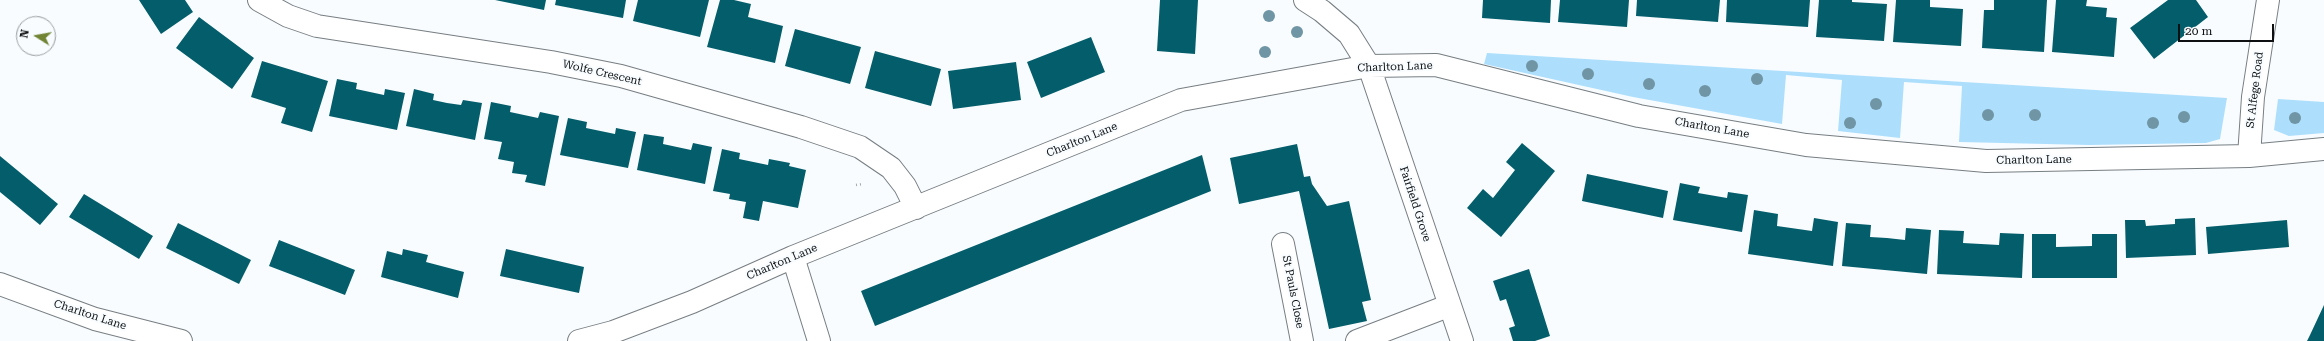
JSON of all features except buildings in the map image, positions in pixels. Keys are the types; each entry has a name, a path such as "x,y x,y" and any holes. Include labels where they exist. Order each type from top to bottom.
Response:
{"street":[{"name":"Wolfe Crescent","path":"259,0 288,16 317,26 551,62 621,76 801,127 860,147 891,168 905,186 916,208"},
{"name":"Fairfield Grove","path":"1305,0 1322,11 1350,34 1369,66 1448,306 1462,341"},
{"name":"St Alfege Road","path":"2249,156 2253,97 2268,0"},
{"name":"Charlton Lane","path":"579,341 613,332 692,302 793,257 1181,100 1369,66 1436,65 1640,116 1806,145 1986,161 2249,156 2324,149"},
{"name":"St Pauls Close","path":"1283,244 1302,341"},
{"path":"793,257 819,341"},
{"name":"Charlton Lane","path":"0,284 95,319 181,341"},
{"path":"1357,341 1448,306"}],"shaded area":[{"path":"1487,53 2227,98 2220,139 2206,143 2089,145 1959,142 1962,86 1904,82 1900,138 1838,131 1842,80 1786,75 1782,124 1633,97 1484,64"},
{"path":"2278,99 2324,102 2324,133 2289,136 2274,130"}]}
